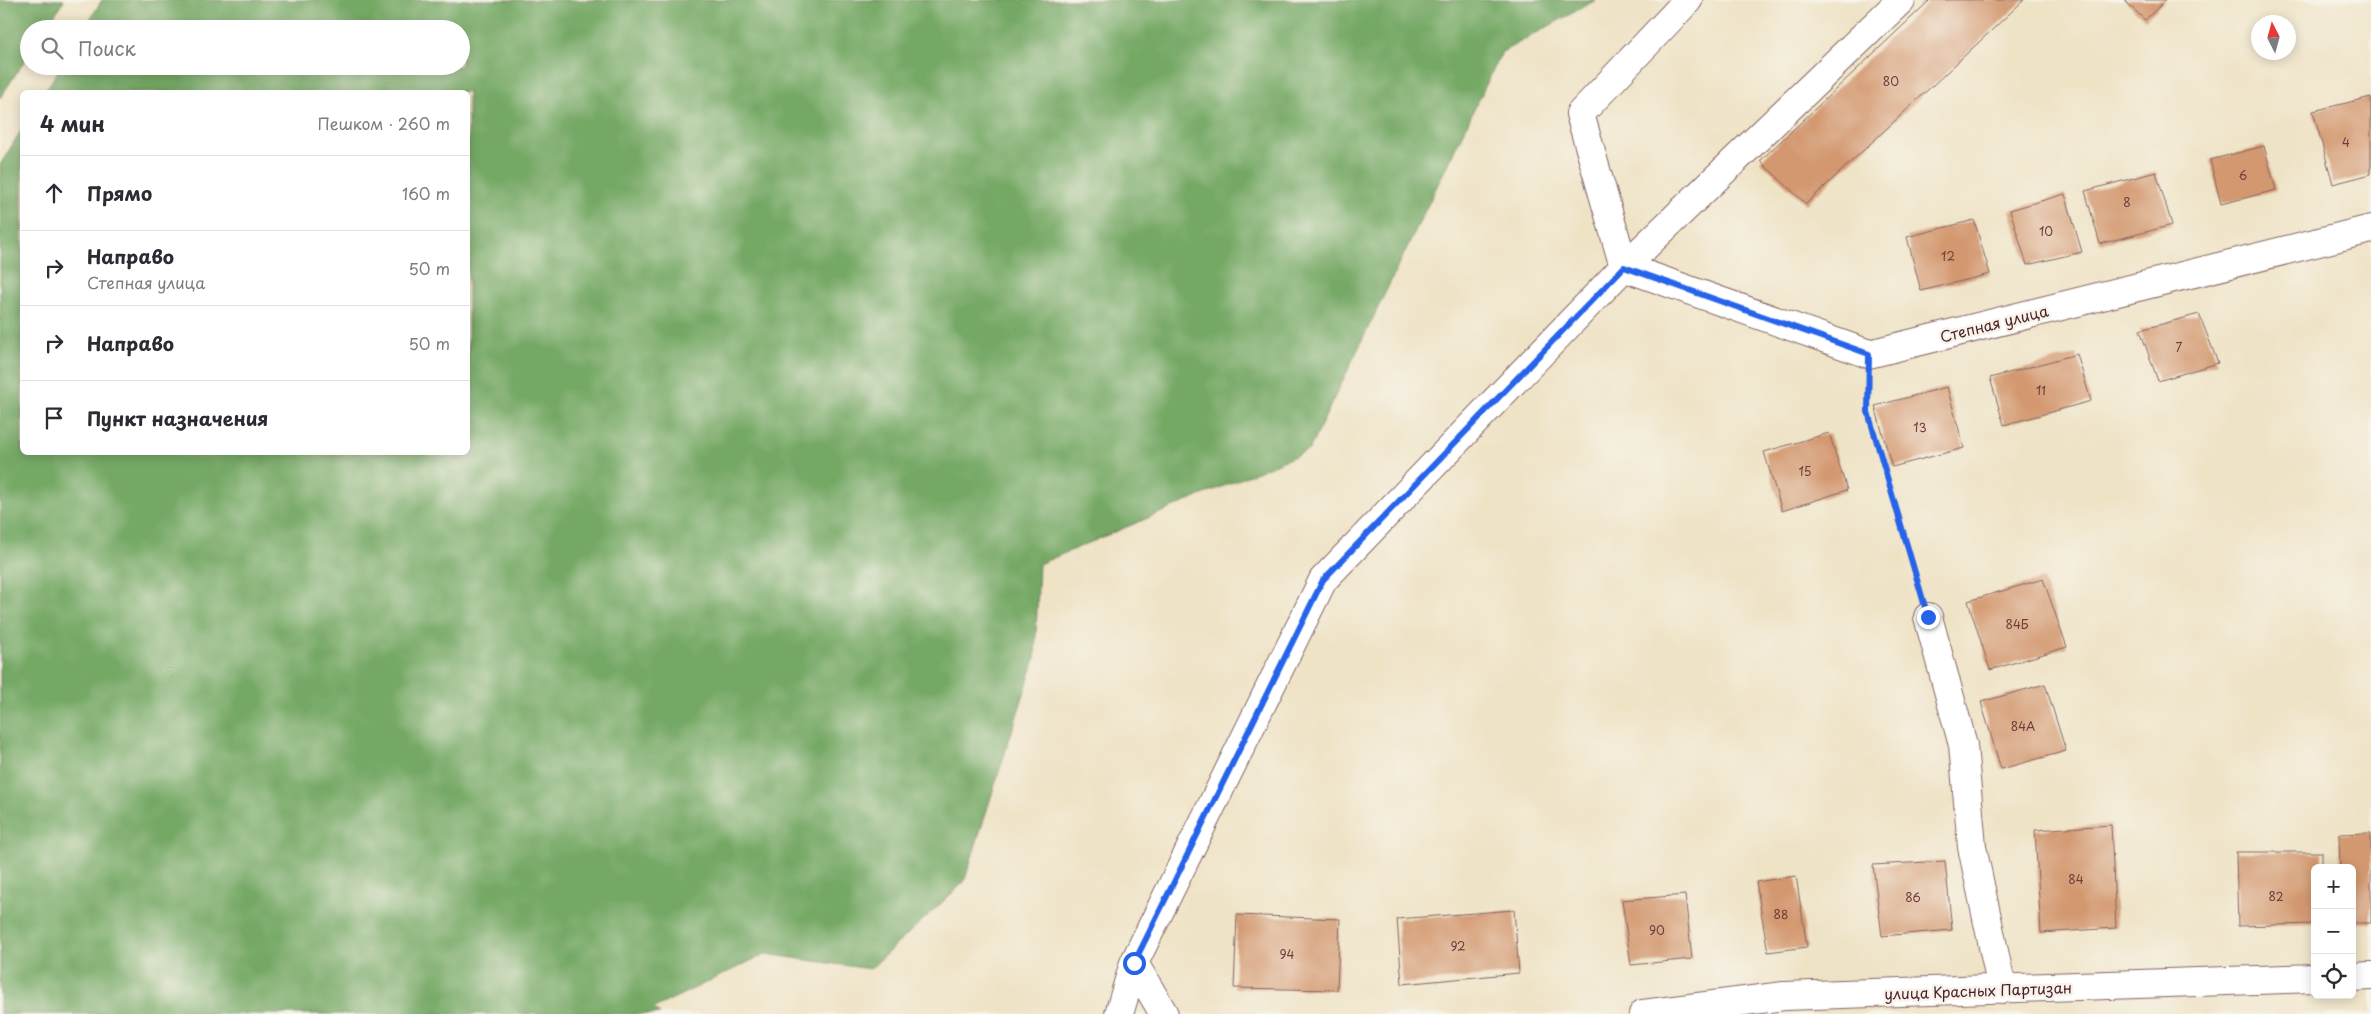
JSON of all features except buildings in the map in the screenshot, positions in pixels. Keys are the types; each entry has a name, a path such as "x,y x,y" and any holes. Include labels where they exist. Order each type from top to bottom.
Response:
{"street":[{"path":"1624,267 1580,114 1688,0"},
{"path":"1119,1014 1134,963 1323,580 1624,267 1902,0"},
{"name":"Степная улица","path":"1869,354 2371,229"},
{"path":"1624,267 1869,354"},
{"path":"1928,617 1964,745 1972,846 2002,989"},
{"path":"1134,963 1164,1014"},
{"path":"2356,977 2371,976"},
{"name":"улица Красных Партизан","path":"1642,1014 1784,996 2311,978"}],"path":[{"path":"1869,354 1868,412 1928,617"}],"green space":[{"path":"0,0 64,0 52,20 20,20 20,68 0,98"},
{"path":"102,0 1596,0 1502,52 1309,450 1039,564 1035,659 964,882 870,969 765,954 654,1008 660,1014 0,1014 0,165 20,132 20,455 470,455 470,90 46,90 55,75 470,75 470,20 90,20"}],"route":[{"path":"1134,963 1323,580 1624,267 1869,354 1868,412 1928,617"}]}
